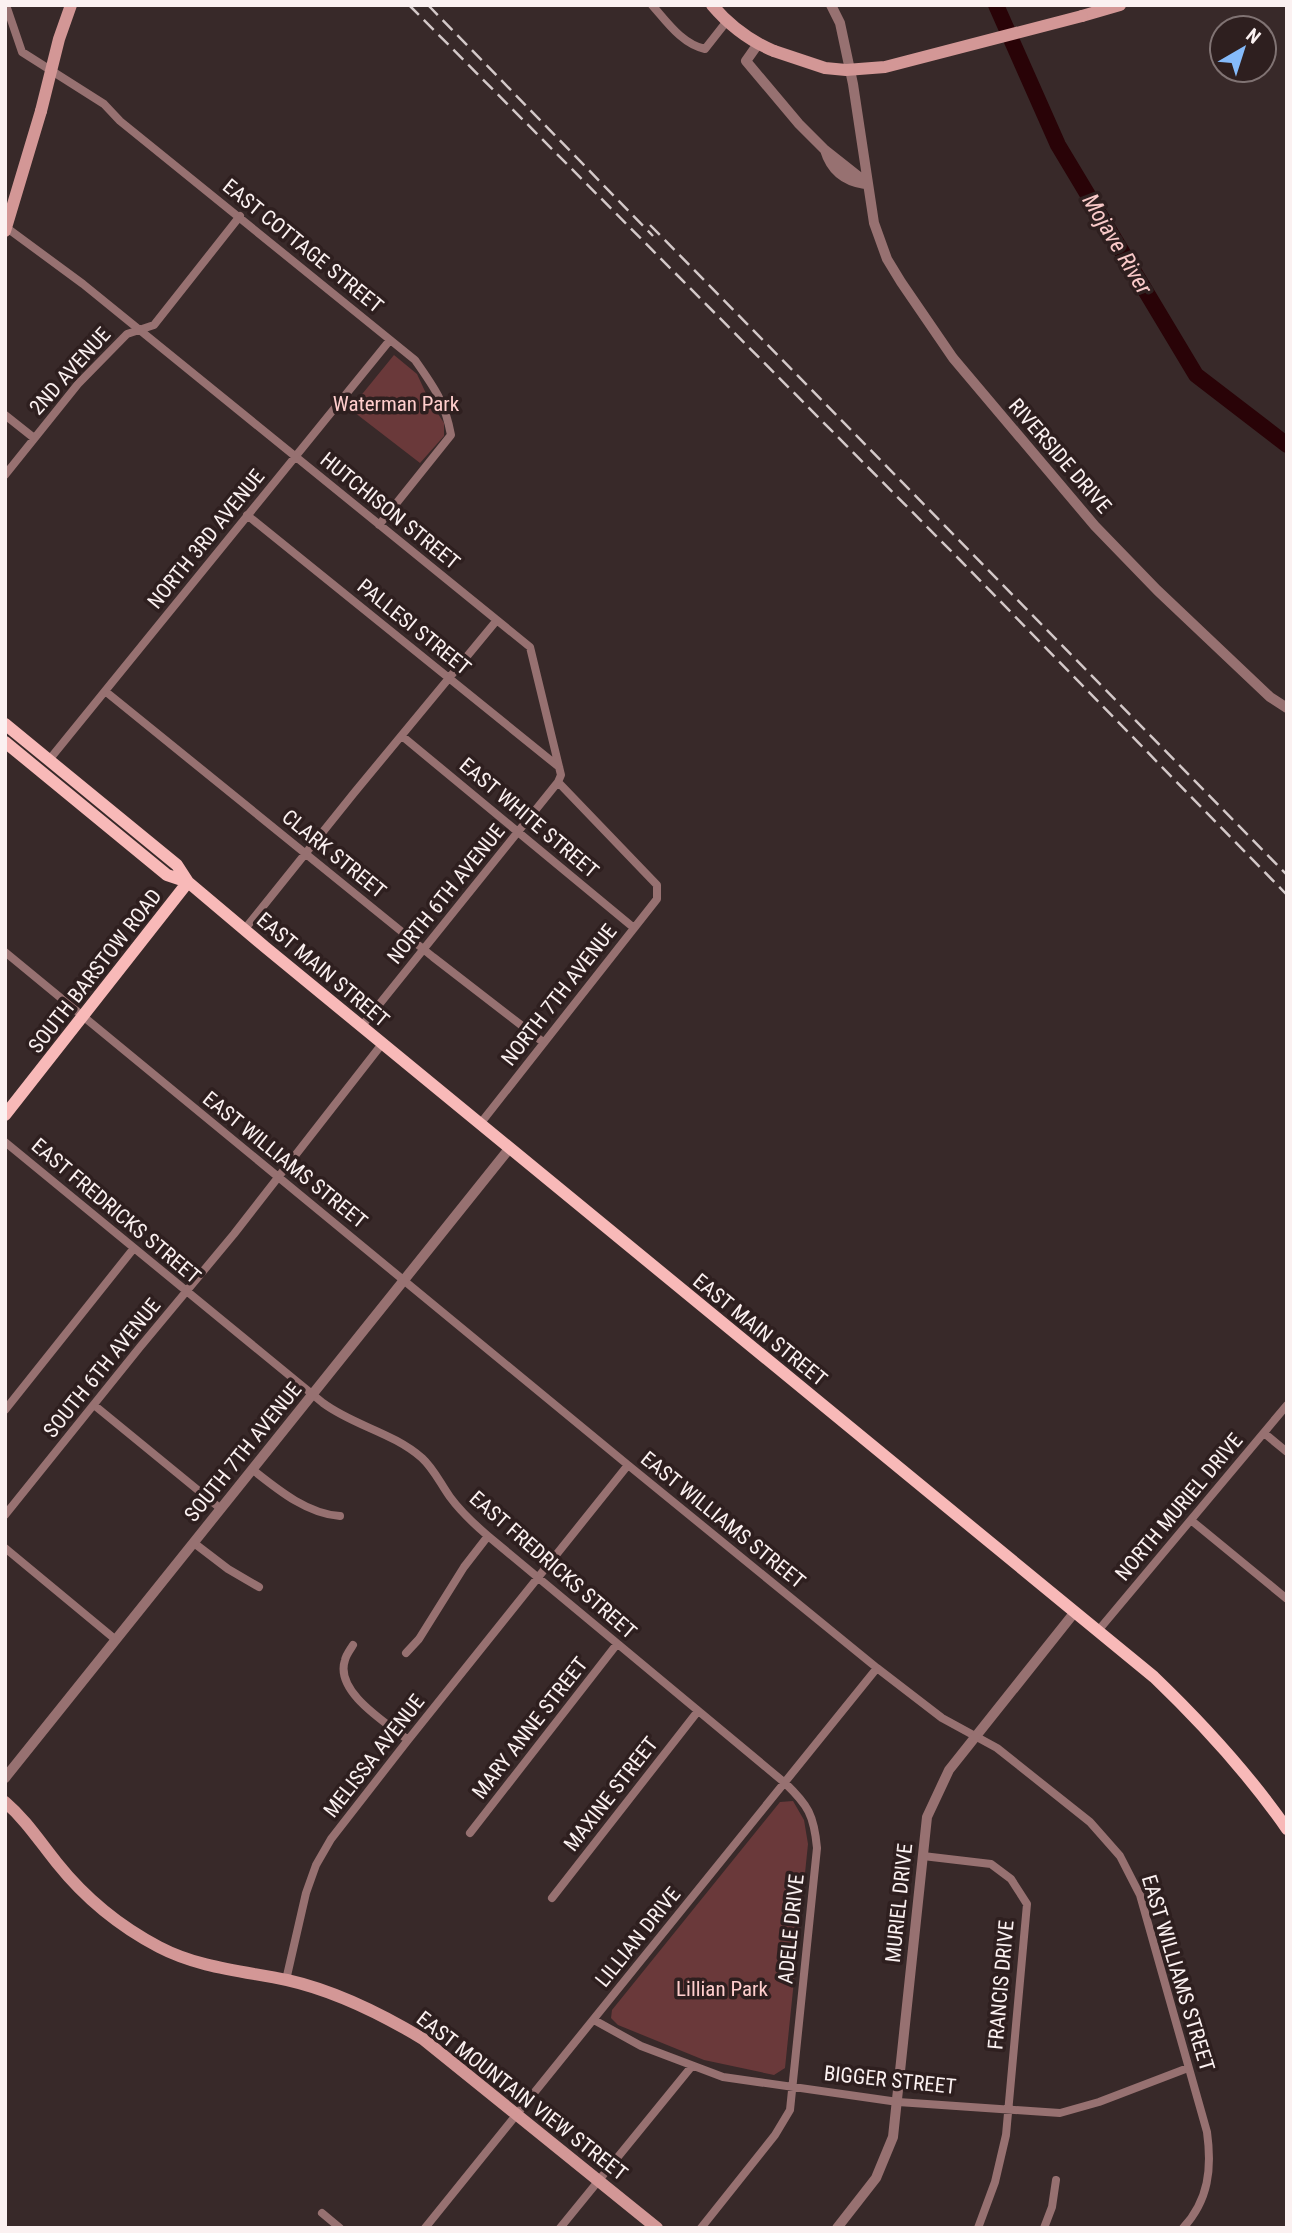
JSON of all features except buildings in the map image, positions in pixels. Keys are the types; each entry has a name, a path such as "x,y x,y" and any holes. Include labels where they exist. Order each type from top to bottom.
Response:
{"main road":[{"path":"6,229 71,5"},
{"path":"712,5 727,21 758,44 825,68 846,70 885,67 1120,5"},
{"name":"EAST MAIN STREET","path":"5,724 177,865 188,882 244,930 1154,1677 1239,1765 1287,1829"},
{"name":"EAST MAIN STREET","path":"5,742 167,875 188,882"},
{"name":"SOUTH BARSTOW ROAD","path":"5,1115 188,882"},
{"name":"EAST MOUNTAIN VIEW STREET","path":"5,1802 24,1820 78,1887 128,1929 161,1948 199,1963 286,1980 346,1998 393,2021 423,2039 657,2228"}],"street":[{"name":"EAST COTTAGE STREET","path":"6,5 22,52 104,104 120,121 415,360 447,412 452,435 379,525"},
{"path":"652,5 678,35 696,47 705,49 727,21"},
{"name":"RIVERSIDE DRIVE","path":"831,5 840,23 853,84 874,223 887,259 953,358 1113,544 1166,599 1270,697 1287,708"},
{"path":"758,44 746,61 799,124 825,150 830,165 853,182 868,184"},
{"name":"2ND AVENUE","path":"5,475 78,384 127,334 154,325 240,216"},
{"name":"HUTCHISON STREET","path":"6,229 140,330 530,647 561,775 558,782"},
{"name":"NORTH 3RD AVENUE","path":"49,760 390,340"},
{"path":"5,415 34,438"},
{"name":"PALLESI STREET","path":"247,515 559,767"},
{"path":"244,930 497,620"},
{"name":"CLARK STREET","path":"105,691 543,1042"},
{"name":"EAST WHITE STREET","path":"402,736 634,928"},
{"name":"NORTH 6TH AVENUE","path":"361,1027 558,782"},
{"name":"NORTH 7TH AVENUE","path":"480,1124 657,899 657,885 558,782"},
{"name":"EAST WILLIAMS STREET","path":"5,952 877,1668 933,1712 957,1728 977,1735 997,1748 1090,1822 1120,1856 1140,1895 1207,2132 1210,2173 1207,2190 1183,2228"},
{"name":"SOUTH 6TH AVENUE","path":"5,1515 187,1292 382,1044"},
{"name":"EAST FREDRICKS STREET","path":"5,1142 313,1395 344,1417 394,1439 421,1458 432,1468 449,1496 465,1515 488,1536 785,1783"},
{"name":"SOUTH 7TH AVENUE","path":"5,1779 509,1149"},
{"path":"5,1410 134,1248"},
{"path":"94,1405 221,1509"},
{"name":"NORTH MURIEL DRIVE","path":"1097,1632 1287,1405"},
{"path":"1264,1433 1287,1452"},
{"name":"MELISSA AVENUE","path":"286,1980 306,1893 316,1866 331,1839 628,1465"},
{"path":"253,1470 293,1499 330,1516 340,1516"},
{"path":"1192,1521 1287,1599"},
{"path":"406,1653 419,1639 464,1567 488,1536"},
{"path":"194,1544 259,1587"},
{"path":"5,1548 116,1640"},
{"name":"MURIEL DRIVE","path":"838,2228 876,2178 893,2137 927,1817 949,1770 1073,1613"},
{"name":"MARY ANNE STREET","path":"470,1833 617,1644"},
{"path":"353,1645 344,1661 343,1673 347,1685 358,1700 408,1740"},
{"name":"LILLIAN DRIVE","path":"425,2228 877,1668"},
{"name":"MAXINE STREET","path":"552,1898 698,1712"},
{"name":"ADELE DRIVE","path":"701,2228 775,2135 790,2110 817,1847 814,1821 804,1801 785,1783"},
{"name":"FRANCIS DRIVE","path":"923,1856 991,1864 1011,1879 1027,1904 1006,2135 1002,2157 978,2228"},
{"name":"BIGGER STREET","path":"594,2020 641,2046 723,2077 898,2102 1060,2113 1188,2068"},
{"path":"560,2228 692,2066"},
{"path":"1044,2228 1052,2207 1056,2180"},
{"path":"322,2213 340,2228"}],"green space":[{"name":"Waterman Park","path":"394,355 417,374 444,423 444,436 420,463 350,409"},
{"name":"Lillian Park","path":"793,1801 804,1820 808,1844 785,2068 774,2075 704,2060 618,2025 611,2018 612,2010 780,1802"}],"waterway":[{"name":"Mojave River","path":"996,5 1058,145 1196,375 1287,445"}],"railway":[{"path":"409,5 958,558 1287,895"},
{"path":"428,5 653,236"},
{"path":"650,225 1287,875"}]}
